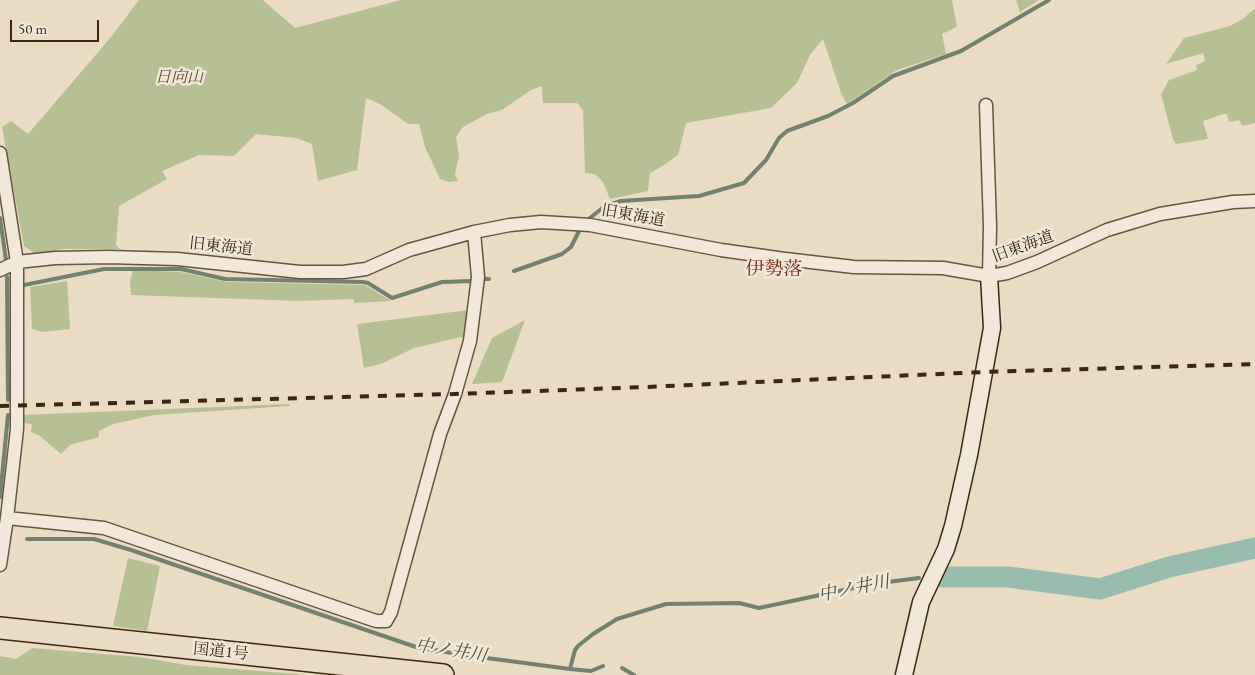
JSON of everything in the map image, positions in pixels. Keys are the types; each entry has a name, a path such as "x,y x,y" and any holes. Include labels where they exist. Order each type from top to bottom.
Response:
{"highway":[{"name":"国道1号","path":"0,628 443,675"}],"street":[{"path":"904,675 921,602 946,550 957,508 992,328 989,276 990,226 986,105"},
{"path":"0,152 17,262 17,429 0,565"},
{"name":"旧東海道","path":"0,270 17,262 55,258 178,259 300,272 343,272 366,269 409,250 474,232 502,226 541,222 590,225 722,250 785,259 854,266 944,268 989,276 1022,268 1107,230 1160,214 1233,202 1255,201"},
{"path":"7,518 104,528 376,621 386,621 391,612 440,434 455,394 470,341 478,277 474,232"}],"green space":[{"name":"日向山","path":"139,0 263,0 295,28 401,0 952,0 957,27 942,34 946,54 897,70 847,104 841,93 823,39 810,55 797,83 771,108 686,123 678,155 650,173 648,191 610,199 603,182 595,174 585,173 583,110 577,103 543,103 542,86 531,90 502,110 487,114 463,127 456,137 459,156 455,174 458,181 449,182 440,179 425,147 419,124 408,124 380,104 366,98 357,170 318,181 312,144 296,138 256,134 234,156 199,155 162,171 167,179 119,206 116,245 120,249 62,249 45,253 34,253 24,246 2,127 11,121 28,134 111,37"},
{"path":"1016,0 1039,0 1020,12"},
{"path":"1255,8 1255,123 1242,126 1239,120 1229,122 1227,114 1223,114 1203,121 1208,139 1176,144 1161,94 1169,80 1197,70 1196,65 1205,61 1203,53 1166,64 1184,38 1230,26 1243,19"},
{"path":"133,270 180,272 228,282 365,285 391,301 354,303 354,299 299,301 131,295 130,281"},
{"path":"67,281 70,329 42,332 32,329 30,287"},
{"path":"469,310 466,336 414,348 381,364 364,368 357,324"},
{"path":"525,320 502,382 472,384 492,338"},
{"path":"290,404 289,406 154,415 113,424 99,431 99,437 70,445 61,454 40,436 31,432 32,424 23,423 22,415"},
{"path":"128,558 160,566 147,631 113,626"},
{"path":"32,648 139,657 186,665 309,675 0,675 0,656 16,659"}],"waterway":[{"path":"590,218 605,206 621,201 699,196 744,183 766,160 779,138 787,131 828,116 853,103 893,76 961,51 1049,0"},
{"path":"0,218 6,260"},
{"path":"514,271 562,254 571,247 580,229"},
{"path":"24,285 104,269 181,269 225,279 363,282 368,283 392,298 442,282 472,281"},
{"path":"7,277 8,400"},
{"path":"484,279 489,279"},
{"path":"0,497 8,415"},
{"name":"中ノ井川","path":"27,539 94,539 416,647 570,669 575,650 593,634 617,619 666,604 739,603 759,608 872,584 919,578"},
{"name":"中ノ井川","path":"943,577 1008,577 1100,589 1169,567 1255,548"},
{"path":"570,669 591,671 603,666"},
{"path":"622,668 634,675"}],"railway":[{"path":"0,406 455,394 984,372 1255,364"}],"district":[{"name":"伊勢落","path":"774,270"}]}
